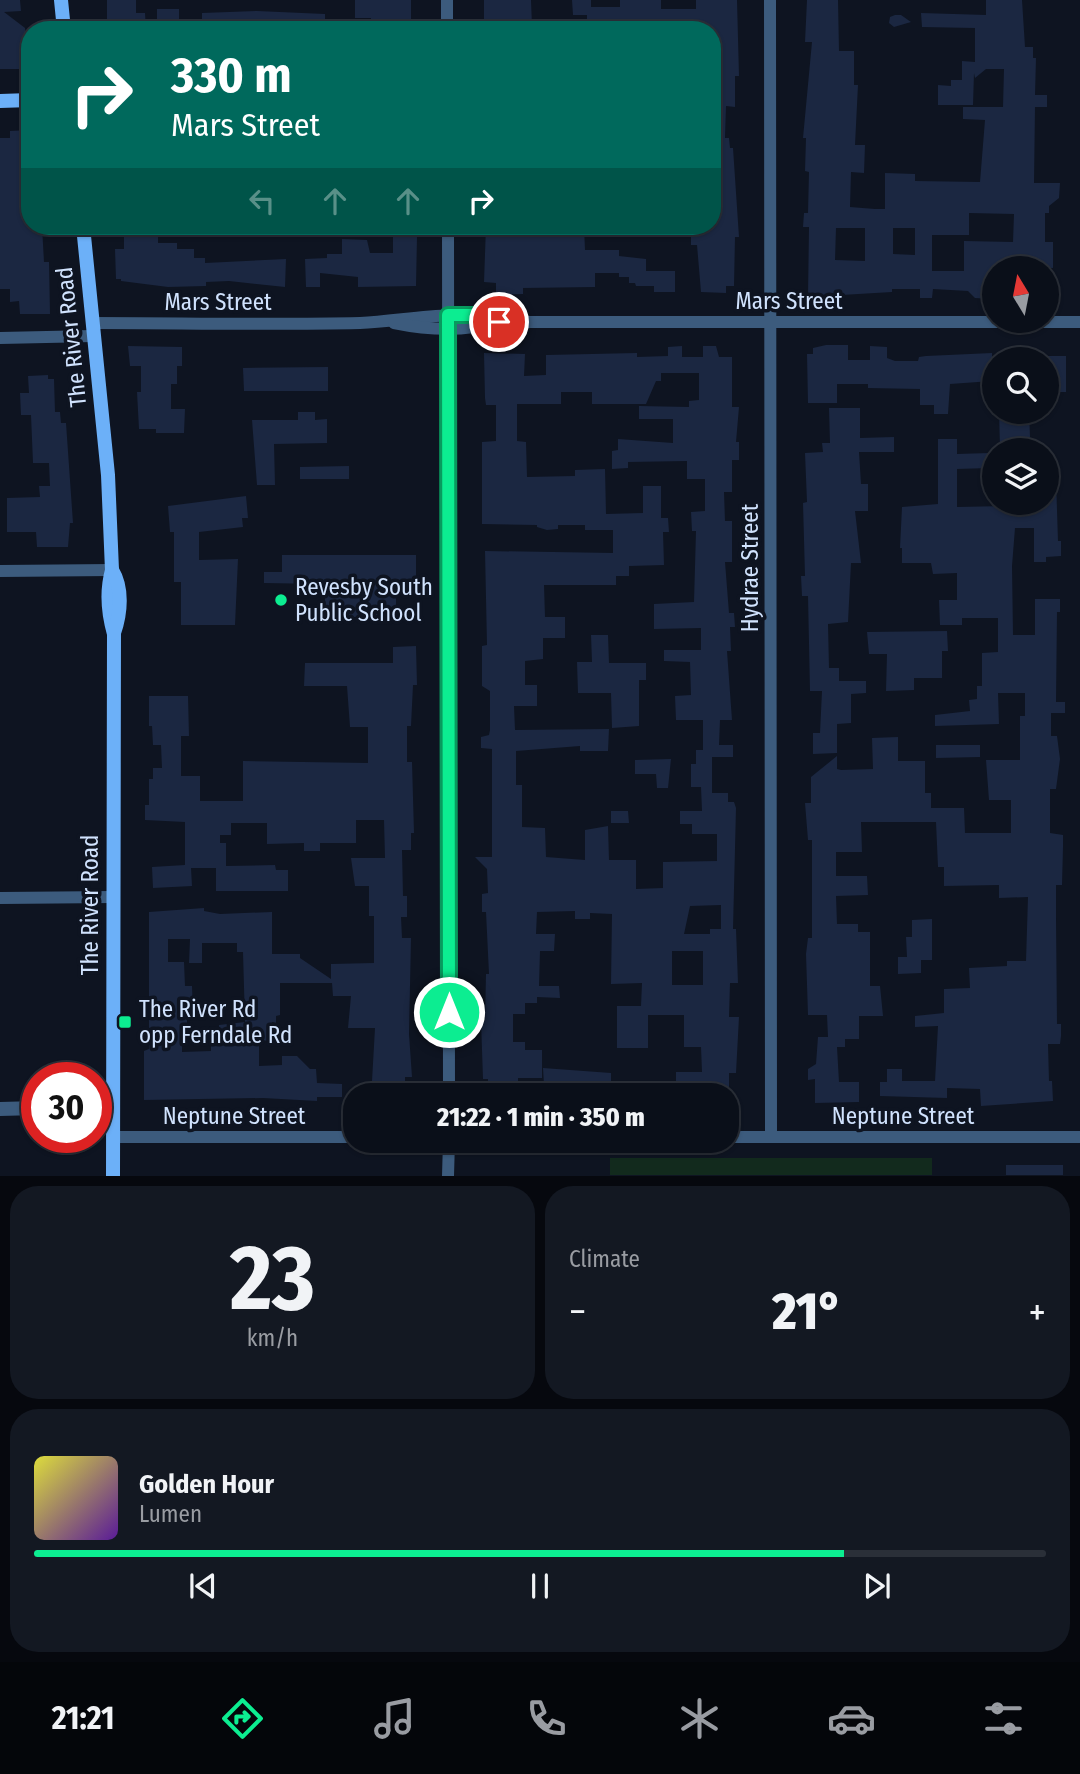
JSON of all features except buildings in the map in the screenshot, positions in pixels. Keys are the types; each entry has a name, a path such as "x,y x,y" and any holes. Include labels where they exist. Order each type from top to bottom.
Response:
{"main road":[{"path":"61,0 63,21"},
{"path":"0,101 21,100"},
{"name":"The River Road","path":"84,235 108,475 111,570 108,584 109,616 114,634 112,1106"},
{"name":"The River Road","path":"112,1137 113,1175"}],"street":[{"path":"447,0 447,21"},
{"name":"Hydrae Street","path":"770,0 771,1137"},
{"path":"448,235 449,1083"},
{"name":"Mars Street","path":"0,338 92,329 387,322 418,316 448,322 477,315 499,322 1080,323"},
{"path":"0,571 111,570"},
{"path":"0,898 113,897"},
{"path":"0,1109 21,1108"},
{"name":"Neptune Street","path":"112,1137 343,1137"},
{"name":"Neptune Street","path":"739,1137 1080,1137"},
{"path":"449,1153 449,1175"}],"green space":[{"path":"610,1158 932,1158 932,1175 610,1175"}],"place":[{"name":"Revesby South Public School","path":"281,600"},
{"name":"The River Rd opp Ferndale Rd","path":"125,1022"}],"route":[{"path":"449,1012 448,315 477,315 499,322"}]}
